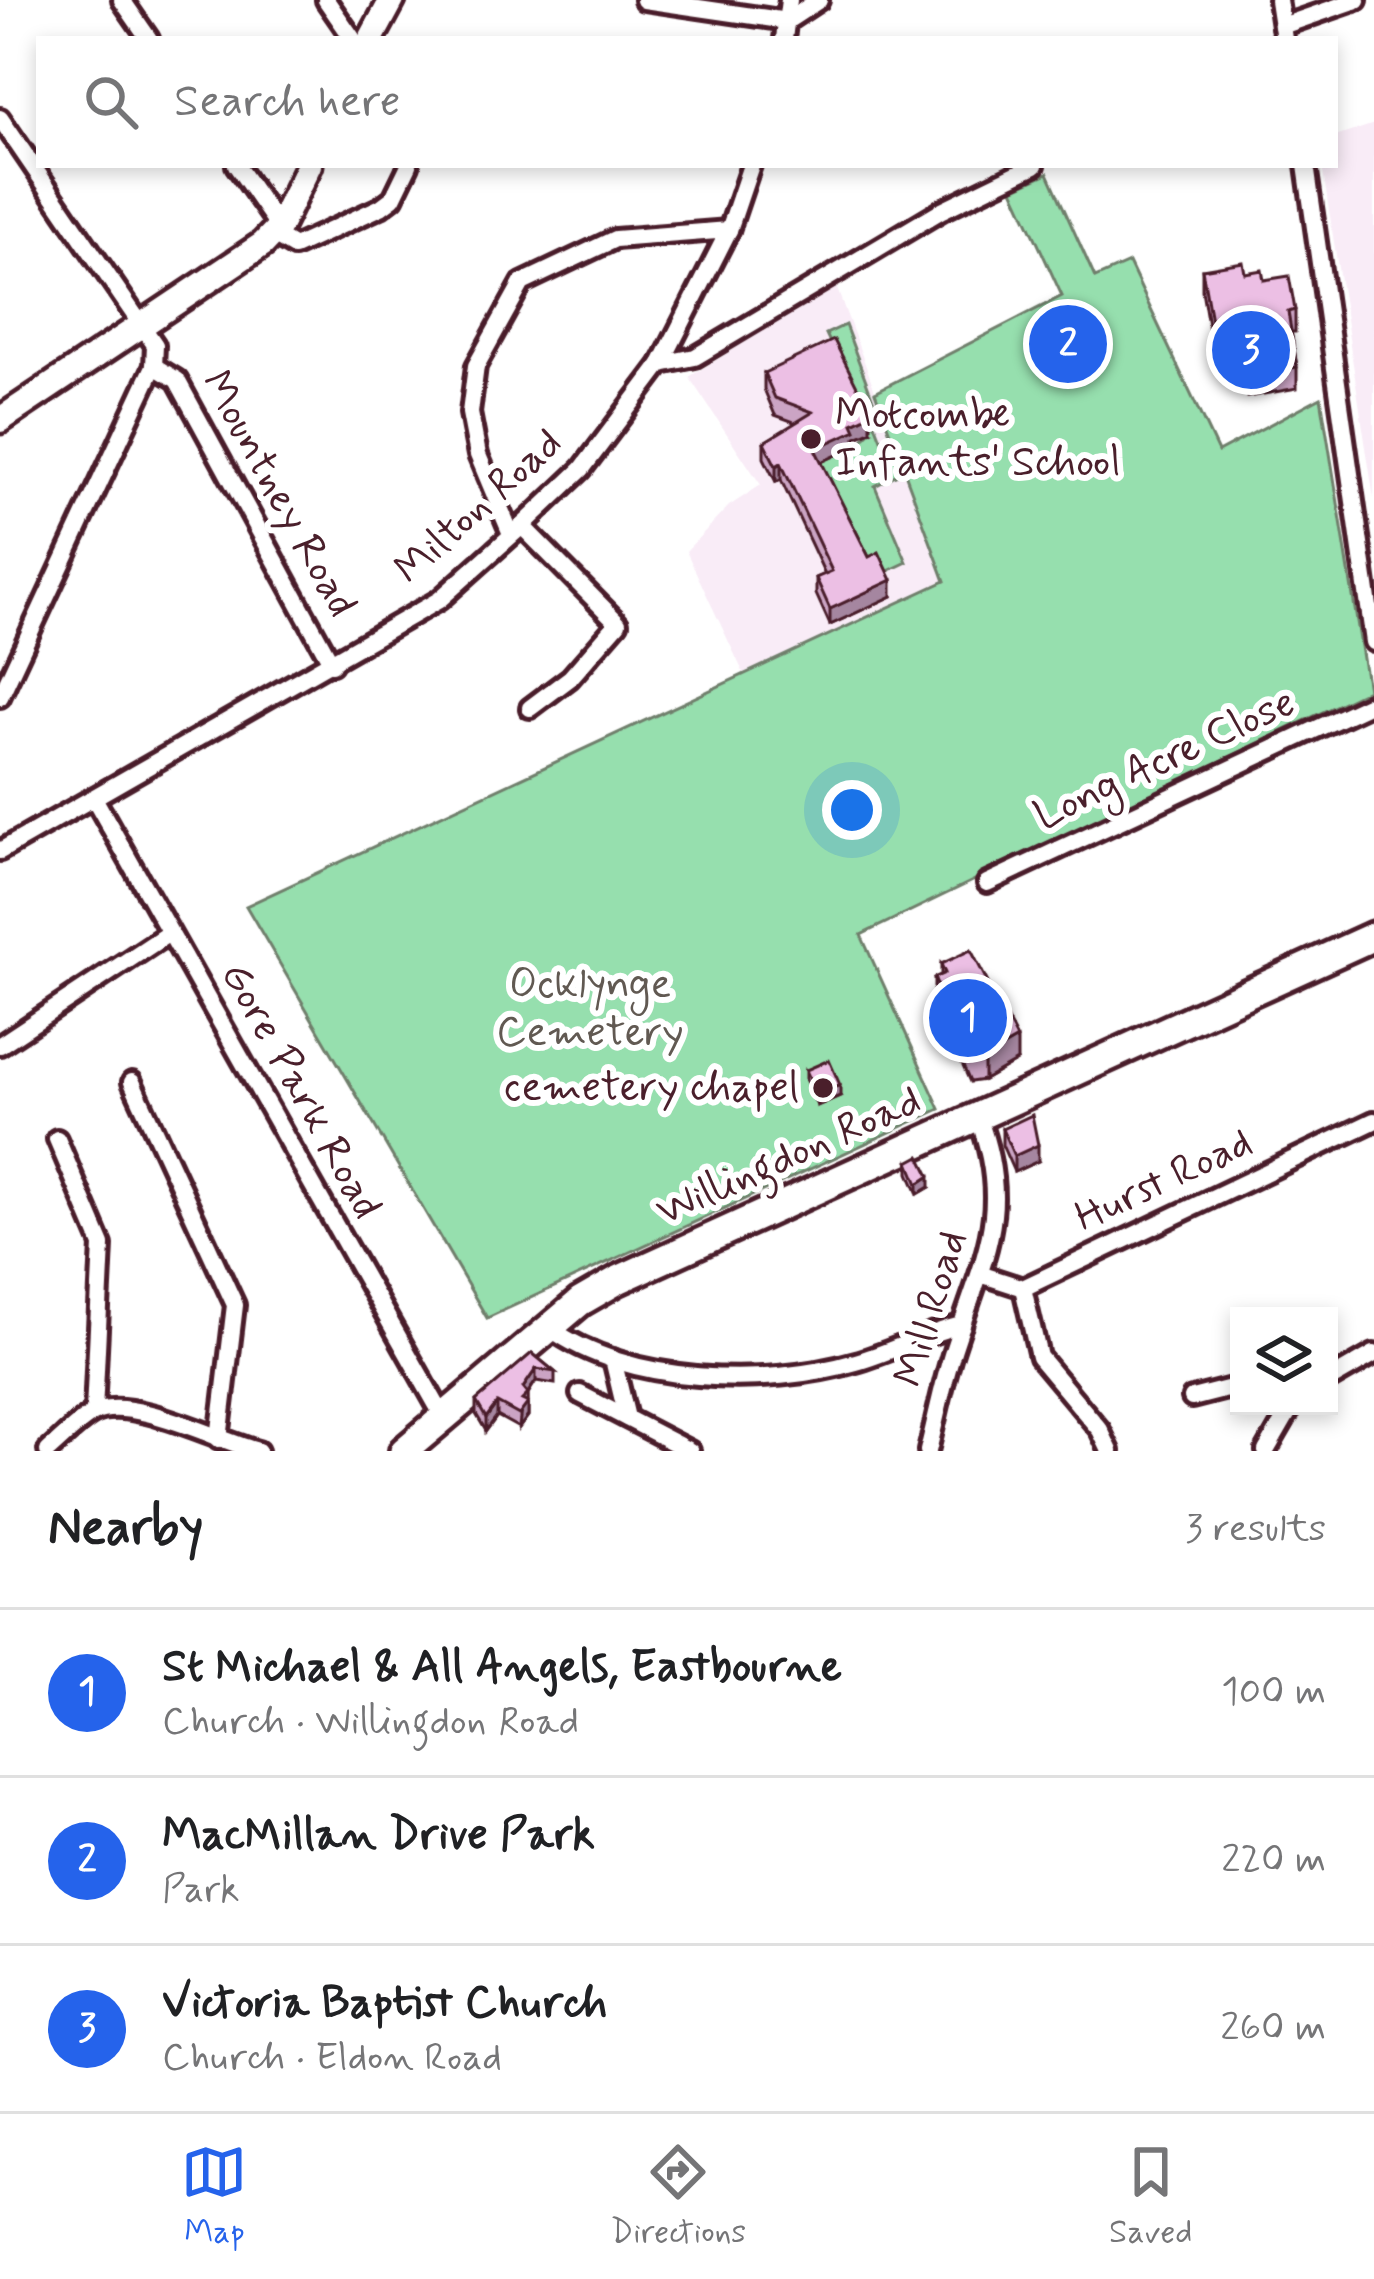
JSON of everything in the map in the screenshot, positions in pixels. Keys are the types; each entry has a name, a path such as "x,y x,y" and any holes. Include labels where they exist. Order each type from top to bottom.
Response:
{"main road":[{"name":"Willingdon Road","path":"404,1451 550,1328 618,1280 1374,936"}],"street":[{"path":"122,0 147,36"},
{"path":"326,0 351,36"},
{"path":"373,36 392,0"},
{"path":"644,0 786,30"},
{"path":"786,30 789,0"},
{"path":"786,30 819,0"},
{"path":"1278,0 1283,33 1357,0"},
{"path":"0,118 154,345 154,366 0,697"},
{"path":"238,168 275,231 294,248 381,207 392,198 407,168"},
{"path":"1,416 143,327 275,231 307,168"},
{"name":"Milton Road","path":"0,851 439,600 516,530 582,469 661,364 729,230 751,168"},
{"path":"661,364 695,357 942,210 1029,168"},
{"path":"1306,168 1374,641"},
{"path":"530,708 570,678 618,623 516,530 478,455 470,413 476,366 522,283 615,239 729,230"},
{"name":"Mountney Road","path":"154,366 177,380 332,664"},
{"name":"Long Acre Close","path":"987,884 1374,702"},
{"name":"Gore Park Road","path":"94,798 444,1418"},
{"path":"0,1045 169,932"},
{"path":"132,1082 235,1306 219,1439"},
{"name":"Mill Road","path":"928,1451 962,1325 983,1275 997,1212 978,1117"},
{"name":"Hurst Road","path":"1023,1288 1374,1121"},
{"path":"57,1139 102,1245 94,1412"},
{"path":"983,1275 1023,1288 1035,1349 1100,1430 1109,1451"},
{"path":"550,1328 613,1359 702,1376 804,1374 962,1325"},
{"path":"1338,1375 1374,1354"},
{"path":"613,1359 627,1418"},
{"path":"1192,1398 1230,1387"},
{"path":"580,1394 690,1451"},
{"path":"48,1451 94,1412 113,1408 168,1419 258,1451"},
{"path":"1266,1451 1287,1415"}],"shaded area":[{"path":"1374,124 1374,499 1322,168 1338,168 1338,136"},
{"name":"Motcombe Infants' School","path":"836,286 946,581 744,674 686,551 729,506 761,485 689,377"}],"green space":[{"name":"Ocklynge Cemetery","path":"1048,173 1095,278 1129,263 1218,452 1321,397 1368,690 861,935 940,1109 487,1318 246,906 945,581 875,392 1062,296 1013,189"},
{"path":"845,325 880,418 874,421 881,439 888,436 901,472 875,486 907,562 882,574 869,573 814,464 856,446 871,431 826,334"}],"building":[{"path":"1243,262 1245,273 1262,270 1264,280 1289,276 1295,310 1288,312 1297,367 1247,376 1242,346 1216,350 1202,269"},
{"path":"834,340 871,414 853,423 856,430 815,449 869,557 879,552 892,580 830,609 816,578 832,571 781,463 776,466 764,442 813,412 775,398 764,373"},
{"path":"971,950 1017,1039 970,1061 934,978 945,973 941,964"},
{"path":"829,1060 840,1085 817,1095 806,1070"},
{"path":"1032,1115 1038,1145 1014,1156 1002,1129"},
{"path":"920,1156 930,1176 918,1184 909,1162"},
{"path":"532,1353 555,1372 536,1369 523,1388 528,1394 522,1400 528,1403 519,1415 497,1403 486,1418 476,1401"}],"place":[{"name":"MacMillan Drive Park","path":"1068,344"},
{"name":"Victoria Baptist Church","path":"1251,350"},
{"name":"Motcombe Infants' School","path":"811,439"},
{"name":"St Michael & All Angels, Eastbourne","path":"968,1018"},
{"name":"cemetery chapel","path":"823,1088"}]}
